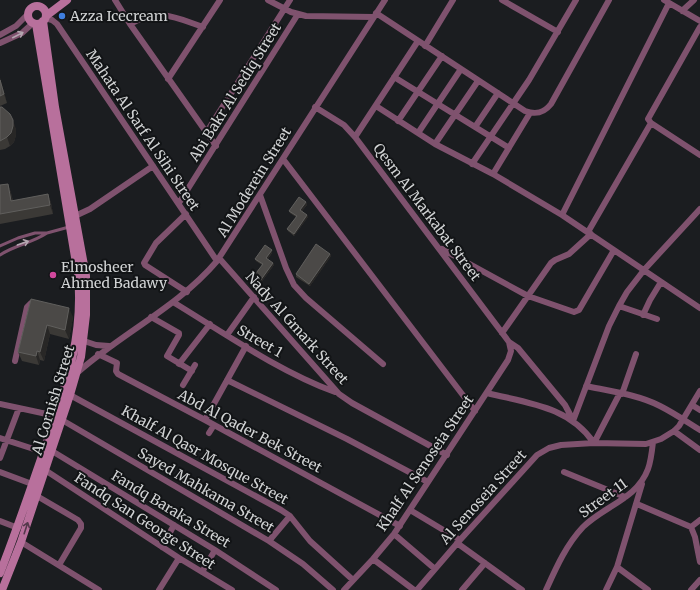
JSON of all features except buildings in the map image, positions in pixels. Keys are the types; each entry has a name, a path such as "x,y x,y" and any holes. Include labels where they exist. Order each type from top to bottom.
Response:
{"street":[{"path":"0,35 16,26 27,15 30,8 47,0"},
{"path":"0,43 22,33 67,0"},
{"path":"115,0 168,79 216,146"},
{"path":"168,79 220,0"},
{"path":"268,0 298,14 314,16 375,15 530,113 540,113 551,104 609,0"},
{"name":"Abi Bakr Al Sediq Street","path":"206,133 290,0"},
{"name":"Al Moderein Street","path":"77,373 98,354 187,292 200,280 218,259 385,0"},
{"path":"426,46 452,0"},
{"path":"502,0 558,32"},
{"path":"472,164 514,104 576,0"},
{"path":"682,11 694,0"},
{"path":"562,215 666,1 700,21"},
{"path":"35,6 42,7 45,11 41,20"},
{"name":"Abi Bakr Al Sediq Street","path":"179,203 298,14"},
{"path":"27,15 29,20 41,20"},
{"path":"130,24 140,18 161,15 171,16 203,27"},
{"name":"Mahata Al Sarf Al Sihi Street","path":"41,20 57,24 218,259"},
{"name":"Al Cornish Street","path":"2,590 17,546 37,496 45,470 48,452 59,418 78,330 76,312 78,276 74,226 75,216 41,20"},
{"name":"Al Cornish Street","path":"41,20 47,96 86,276 84,341 77,373 70,395 59,418"},
{"path":"700,27 649,117 649,121 700,155"},
{"path":"355,137 418,41"},
{"path":"398,121 442,56"},
{"path":"418,134 461,69"},
{"path":"394,77 509,148"},
{"path":"435,144 478,81"},
{"path":"475,127 498,93"},
{"path":"376,106 435,144 493,174 562,215 700,308"},
{"name":"Qesm Al Markabat Street","path":"315,107 344,125 355,137 509,342 518,348 565,405 573,421"},
{"path":"493,174 530,113"},
{"path":"502,333 551,263 569,254 589,233 651,122"},
{"path":"283,159 475,411"},
{"path":"75,216 90,209 153,166"},
{"path":"260,195 286,268 294,284 303,295 383,364"},
{"path":"573,421 619,306 644,270 700,209"},
{"path":"186,214 156,242 144,263 187,292"},
{"path":"438,248 528,296 574,312 579,310 614,250"},
{"name":"Nady Al Gmark Street","path":"218,259 339,394 352,403 446,455"},
{"path":"643,315 661,282"},
{"path":"227,335 254,298"},
{"name":"Street 1","path":"173,302 300,377 339,394"},
{"path":"15,361 27,307 31,303 45,306"},
{"path":"619,306 657,320"},
{"path":"151,318 179,333 179,336 167,355 192,371"},
{"path":"179,364 210,324"},
{"path":"84,341 96,345 109,346"},
{"name":"Khalf Al Senoseia Street","path":"344,590 373,559 400,526 510,356 511,351 509,342"},
{"path":"205,420 246,346"},
{"name":"Abd Al Qader Bek Street","path":"98,354 117,363 116,371 118,374 400,526"},
{"path":"487,393 550,409 562,414 582,428 594,443 621,394 636,354"},
{"path":"183,385 195,365"},
{"path":"227,380 334,432 428,482"},
{"path":"586,386 656,404 700,430"},
{"name":"Al Senoseia Street","path":"415,590 537,455 548,448 555,446 594,443 646,444 661,439 674,431 683,420 700,391"},
{"name":"Khalf Al Qasr Mosque Street","path":"70,395 281,510 290,516 310,541 353,580"},
{"name":"Sayed Mahkama Street","path":"0,404 59,418 269,540 303,564 333,590"},
{"path":"692,405 700,410"},
{"path":"0,458 19,408"},
{"path":"209,433 214,425"},
{"path":"674,431 700,450"},
{"name":"Fandq Baraka Street","path":"0,438 48,452 174,525 276,590"},
{"name":"Street 11","path":"546,590 567,547 578,533 597,515 626,497 637,488 649,468 653,442"},
{"name":"Al Cornish Street","path":"0,573 17,546 18,528 32,484 48,452"},
{"name":"Fandq San George Street","path":"45,470 179,558 232,590"},
{"path":"0,472 32,484"},
{"path":"564,472 626,497"},
{"path":"606,590 617,567 642,481"},
{"path":"37,496 78,520 82,524 60,565"},
{"path":"636,504 691,526 695,537 700,562"},
{"path":"410,510 459,542 513,587 522,590"},
{"path":"269,540 290,516"},
{"path":"0,521 18,528"},
{"path":"691,526 699,521"},
{"path":"162,547 174,525"},
{"path":"394,534 435,569"},
{"path":"17,546 60,565 99,590"},
{"path":"202,572 215,550"},
{"path":"159,590 179,558"},
{"path":"373,559 415,590"},
{"path":"462,590 485,563"},
{"path":"617,567 648,590"},
{"path":"691,590 700,580"}],"lane":[{"path":"0,246 18,238 35,233 47,233 74,226"},
{"path":"0,255 9,249 41,237 47,233"}],"place":[{"name":"Azza Icecream","path":"62,16"},
{"name":"Elmosheer Ahmed Badawy","path":"53,275"}]}
